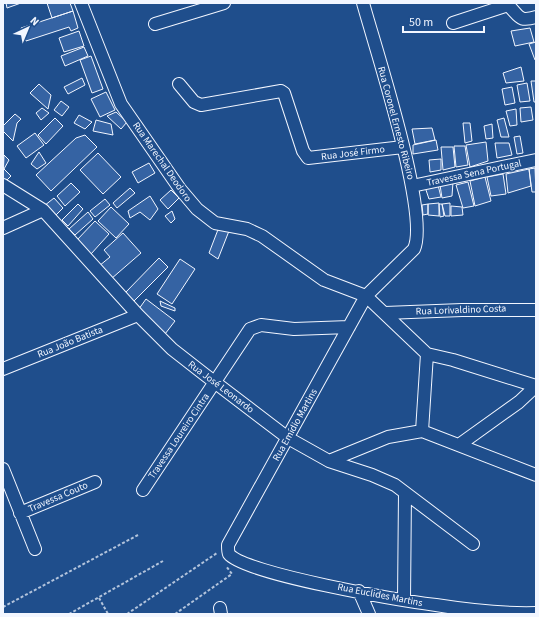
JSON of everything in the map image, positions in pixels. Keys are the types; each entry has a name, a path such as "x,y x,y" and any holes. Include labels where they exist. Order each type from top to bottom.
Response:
{"street":[{"name":"Rua Marechal Deodoro","path":"81,3 121,104 192,205 215,222 246,229 262,236 324,280 366,296"},
{"path":"155,24 224,3"},
{"name":"Rua Coronel Ernesto Ribeiro","path":"363,3 403,147 412,186 417,227 416,245 414,249 366,296"},
{"path":"453,23 505,6 509,6 520,18 524,20 536,17"},
{"name":"Rua José Firmo","path":"179,84 194,102 201,105 277,91 284,93 302,151 308,158 403,147"},
{"name":"Travessa Sena Portugal","path":"412,186 536,160"},
{"name":"Rua José Leonardo","path":"3,186 43,210 138,315 172,349 288,438 329,461 372,475 395,485 472,544"},
{"path":"3,228 43,210"},
{"path":"366,296 385,313 404,334 427,354 453,360 536,386 519,402 459,445"},
{"name":"Rua Emídio Martins","path":"228,550 366,296"},
{"name":"Rua Lorivaldino Costa","path":"385,313 462,310 536,310"},
{"name":"Rua João Batista","path":"3,369 138,315"},
{"name":"Travessa Loureiro Cintra","path":"143,490 244,336 255,326 261,325 294,329 349,327"},
{"path":"422,431 427,354"},
{"path":"329,461 388,437 422,431 536,475"},
{"path":"3,469 35,549"},
{"name":"Travessa Couto","path":"20,513 95,482"},
{"path":"404,599 405,492"},
{"name":"Rua Euclides Martins","path":"228,550 253,568 299,580 434,605 531,613"},
{"path":"359,591 369,614"}],"path":[{"path":"3,607 138,534"},
{"path":"126,614 228,550"},
{"path":"175,614 232,574 225,564 228,550"},
{"path":"69,614 163,561"},
{"path":"99,598 108,614"}],"building":[{"path":"6,3 21,3 7,8"},
{"path":"47,3 70,3 73,11 52,18"},
{"path":"73,11 78,28 71,31 69,27 26,41 21,28"},
{"path":"530,28 534,42 515,46 511,31"},
{"path":"79,31 84,46 64,52 59,38"},
{"path":"536,42 536,60 535,60 529,44"},
{"path":"84,47 88,56 65,66 61,56"},
{"path":"91,56 103,89 92,93 80,60"},
{"path":"521,67 524,81 506,83 503,73"},
{"path":"82,78 85,85 68,94 64,87"},
{"path":"531,81 536,81 536,102 534,102"},
{"path":"527,83 530,101 520,102 517,85"},
{"path":"39,84 51,95 48,109 30,93"},
{"path":"512,87 515,103 505,105 502,89"},
{"path":"106,92 115,110 100,117 91,99"},
{"path":"61,101 69,107 62,116 54,110"},
{"path":"531,107 533,120 521,122 520,108"},
{"path":"42,108 49,113 41,120 36,113"},
{"path":"516,109 517,125 510,126 506,111"},
{"path":"116,112 127,122 121,129 107,116"},
{"path":"15,114 21,119 17,123 13,141 3,131 3,126"},
{"path":"79,115 92,122 85,129 74,123"},
{"path":"55,118 63,126 46,144 38,135"},
{"path":"504,118 509,137 501,137 497,120"},
{"path":"96,120 111,124 113,135 93,131"},
{"path":"463,123 470,123 472,141 465,143"},
{"path":"492,124 493,138 486,139 484,126"},
{"path":"432,128 435,140 415,144 412,129"},
{"path":"35,133 44,145 26,158 17,146"},
{"path":"85,135 97,147 51,191 36,175 76,138"},
{"path":"520,136 523,153 517,154 514,137"},
{"path":"436,140 438,150 413,154 413,145"},
{"path":"486,142 488,161 470,167 466,145"},
{"path":"495,143 509,143 512,155 497,158"},
{"path":"454,146 465,146 468,165 456,167"},
{"path":"441,147 453,147 455,167 443,170"},
{"path":"39,152 46,163 37,169 31,164"},
{"path":"98,153 121,177 103,194 80,170"},
{"path":"4,155 9,160 4,169 11,176 5,182 3,180"},
{"path":"441,159 441,170 430,172 429,160"},
{"path":"149,163 155,173 138,183 132,172"},
{"path":"535,168 536,192 532,192 529,169"},
{"path":"529,169 531,186 508,193 506,174"},
{"path":"503,174 506,194 491,196 487,177"},
{"path":"485,177 491,201 475,206 470,181"},
{"path":"453,182 452,196 442,198 440,185"},
{"path":"468,182 474,206 463,208 456,185"},
{"path":"71,183 80,192 65,206 57,196"},
{"path":"438,185 441,197 429,199 425,187"},
{"path":"130,188 135,193 117,208 113,203"},
{"path":"171,190 179,198 168,209 160,200"},
{"path":"150,196 158,209 150,220 140,212 130,218 128,211"},
{"path":"54,198 63,208 54,217 44,206"},
{"path":"105,199 110,205 95,217 90,211"},
{"path":"439,203 439,216 428,215 428,204"},
{"path":"450,203 450,216 445,216 442,204"},
{"path":"78,204 83,209 68,226 62,220"},
{"path":"428,204 428,214 423,215 422,205"},
{"path":"439,204 442,204 444,216 440,217"},
{"path":"451,206 462,207 463,215 451,216"},
{"path":"111,207 129,224 116,238 98,221"},
{"path":"172,211 175,219 171,223 165,216"},
{"path":"88,212 93,219 75,235 69,229"},
{"path":"95,221 109,234 91,254 76,241"},
{"path":"219,227 229,231 218,259 209,253"},
{"path":"123,233 141,253 111,279 99,266 110,257 104,250"},
{"path":"159,258 168,267 134,301 125,293"},
{"path":"180,259 195,269 172,304 157,294"},
{"path":"146,299 175,321 165,334 136,313"},
{"path":"160,301 175,308 175,311 161,306"}]}
